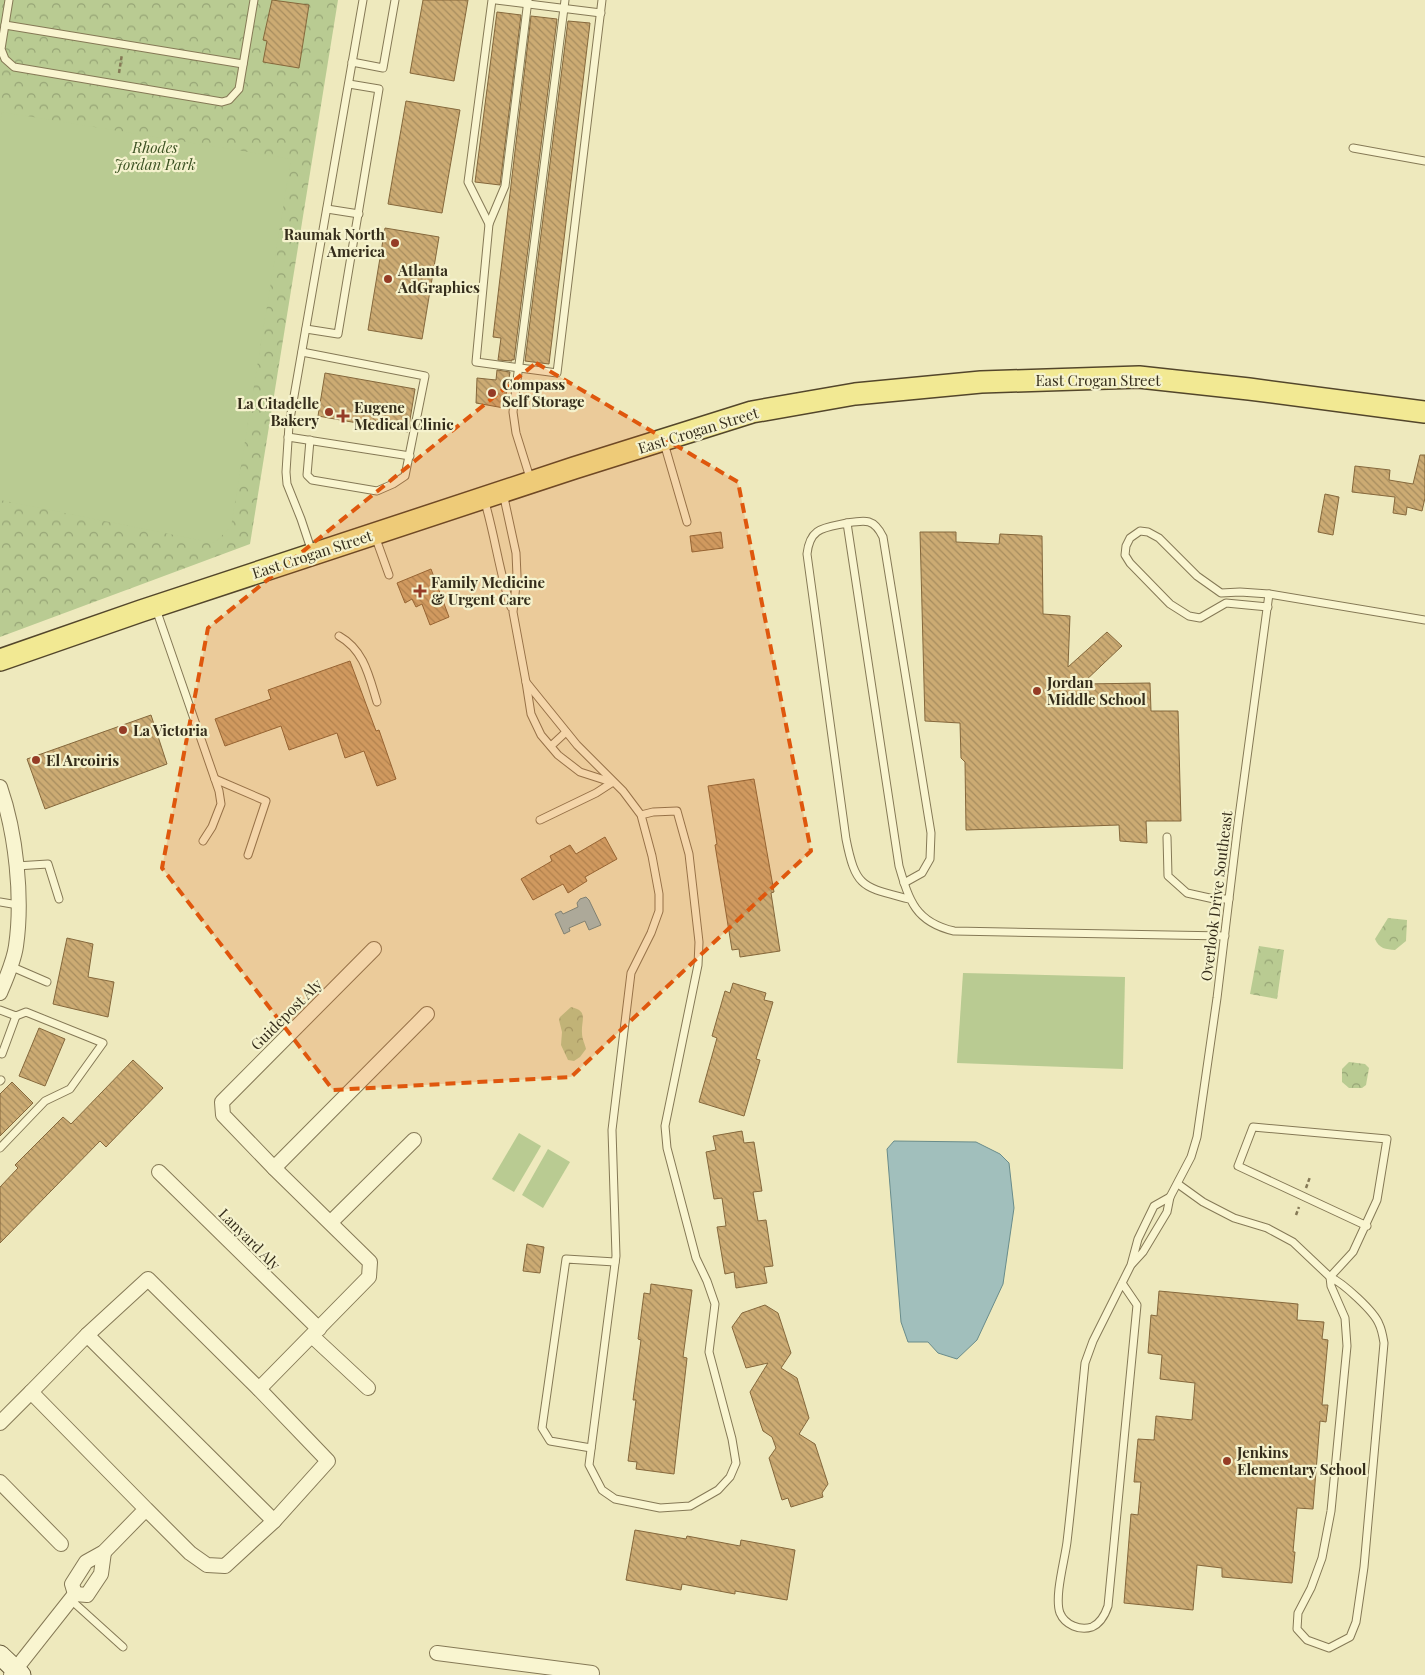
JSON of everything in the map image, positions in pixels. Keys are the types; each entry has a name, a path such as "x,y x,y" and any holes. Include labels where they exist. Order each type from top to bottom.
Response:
{"main road":[{"name":"East Crogan Street","path":"0,660 155,606 531,481 752,412 780,407 855,394 991,382 1139,377 1425,412"}],"street":[{"path":"0,787 6,804 15,850 18,905 16,948 0,993"},
{"name":"Guidepost Aly","path":"274,1168 223,1115 222,1102 374,949"},
{"path":"259,1389 369,1277 370,1262 274,1168 427,1014"},
{"path":"331,1222 414,1140"},
{"name":"Lanyard Aly","path":"159,1172 368,1388"},
{"path":"0,1423 87,1335 148,1279 259,1389 328,1461 274,1521 225,1566 207,1565 190,1553 31,1392"},
{"path":"87,1335 274,1521"},
{"path":"0,1482 61,1544"},
{"path":"0,1655 16,1673 73,1597 72,1584 86,1562 104,1552 146,1509"},
{"path":"437,1653 594,1674"}],"lane":[{"path":"9,0 1,49 9,64 14,67 214,101 229,100 238,90 254,0"},
{"path":"313,554 286,484 288,437 363,0"},
{"path":"352,62 384,68 394,0"},
{"path":"489,224 468,182 492,0"},
{"path":"496,0 528,2 601,13"},
{"path":"531,481 521,451 513,412 565,0"},
{"path":"528,2 505,186 489,224 476,362 557,372 602,0"},
{"path":"5,25 243,64"},
{"path":"306,329 338,334 379,89 349,84"},
{"path":"1353,148 1425,161"},
{"path":"327,209 358,214"},
{"path":"302,352 424,376 405,476 393,484 377,491 312,480 307,475 310,440"},
{"path":"288,437 410,456"},
{"path":"664,440 687,522"},
{"path":"492,494 493,532 502,575 513,612 531,714 541,735 558,755 580,772 613,782"},
{"path":"492,494 514,542 517,576 513,612"},
{"path":"904,883 922,873 930,859 931,833 883,537 879,529 872,523 864,520 816,531 808,543 807,554 846,840 851,864 860,880 872,889 909,899"},
{"path":"846,523 899,866 909,899 915,910 931,924 954,931 1225,936"},
{"path":"1268,608 1226,603 1200,618 1189,616 1170,604 1130,563 1125,554 1126,546 1130,538 1140,531 1148,532 1159,538 1197,576 1220,593 1269,594 1425,620"},
{"path":"374,534 389,575"},
{"name":"Overlook Drive Southeast","path":"1170,1197 1191,1157 1202,1110 1269,594"},
{"path":"155,606 219,791 221,804 212,827 203,841"},
{"path":"339,636 349,642 359,653 377,702"},
{"path":"526,682 566,732 623,792 641,814 652,856 659,894 659,912 631,973 612,1130 615,1262 589,1465 602,1490 615,1499 660,1508 690,1506 718,1490 730,1478 736,1462 732,1439 709,1352 715,1304 696,1258 667,1148 666,1126 698,965 699,942 689,854 676,811 641,814"},
{"path":"551,746 566,732"},
{"path":"215,779 266,800 248,855"},
{"path":"540,820 596,793 613,782"},
{"path":"1167,837 1168,876 1187,893 1214,899 1229,899"},
{"path":"16,866 48,864 59,899"},
{"path":"0,902 18,905"},
{"path":"10,966 47,982"},
{"path":"0,1010 16,1016 26,1012 103,1043 70,1089 45,1101 0,1148"},
{"path":"2,1054 16,1016"},
{"path":"1178,1184 1202,1202 1234,1218 1267,1228 1293,1242 1330,1277 1339,1281 1368,1308 1379,1323 1384,1344 1364,1567 1356,1622 1350,1637 1329,1648 1307,1640 1297,1629 1298,1613 1311,1588 1322,1558 1331,1511 1347,1346 1345,1318 1331,1286 1330,1277 1353,1252 1366,1226 1377,1200 1387,1139 1253,1127 1238,1166 1366,1226"},
{"path":"1131,1265 1143,1252 1167,1212 1170,1197"},
{"path":"1122,1283 1137,1306 1108,1606 1100,1622 1085,1628 1075,1627 1060,1614 1058,1600 1085,1363 1093,1341 1122,1283 1131,1265 1138,1239 1154,1206 1170,1197"},
{"path":"591,1448 550,1441 542,1428 566,1259 615,1262"},
{"path":"73,1597 123,1647"}],"path":[{"path":"119,77 123,53"},
{"path":"1306,1189 1310,1177"},
{"path":"1296,1215 1300,1203"}],"highlighted area":[{"path":"536,363 738,482 811,851 571,1077 333,1090 162,868 208,628"}],"green space":[{"name":"Rhodes Jordan Park","path":"0,0 338,0 250,544 0,637"},
{"path":"2,112 291,159 231,527 214,543 0,500 0,123"},
{"path":"1388,918 1407,920 1406,941 1395,950 1381,947 1375,939"},
{"path":"1259,946 1284,950 1277,999 1250,994"},
{"path":"963,973 1125,977 1123,1069 957,1063"},
{"path":"571,1007 577,1009 582,1014 582,1035 586,1049 574,1061 568,1060 561,1045 562,1032 559,1020"},
{"path":"1349,1062 1365,1064 1369,1068 1366,1085 1362,1088 1349,1088 1342,1082 1342,1069"},
{"path":"519,1133 541,1146 514,1192 492,1179"},
{"path":"548,1149 570,1162 543,1208 522,1195"}],"water":[{"path":"586,897 601,925 589,930 585,921 569,928 570,931 564,934 555,914 561,911 563,914 578,907 577,903 580,899"},
{"path":"894,1141 976,1142 1000,1154 1009,1163 1014,1208 1003,1284 977,1340 957,1359 938,1353 928,1342 908,1342 901,1322 887,1149"}],"building":[{"path":"272,0 309,5 299,68 263,62 267,41 263,40"},
{"path":"423,0 468,0 454,81 410,73"},
{"path":"497,12 521,15 500,185 475,182"},
{"path":"531,16 557,19 514,360 498,360 501,338 493,337"},
{"path":"568,21 590,23 549,364 525,361"},
{"path":"406,101 460,110 442,213 388,204"},
{"path":"385,228 439,237 422,339 368,330"},
{"path":"497,370 510,372 504,408 476,403 477,378 496,380"},
{"path":"325,373 415,389 408,432 318,416"},
{"path":"1420,455 1425,455 1425,498 1422,511 1407,507 1406,515 1393,513 1395,497 1352,492 1355,466 1390,470 1389,480 1413,484"},
{"path":"1325,494 1339,497 1333,535 1318,532"},
{"path":"721,532 723,548 692,552 690,536"},
{"name":"Jordan Middle School","path":"920,532 956,532 956,542 999,544 1000,534 1042,536 1043,614 1070,616 1068,667 1107,632 1122,646 1082,684 1150,683 1151,711 1178,711 1181,821 1146,821 1147,843 1120,841 1119,825 966,830 965,762 961,758 960,723 925,721"},
{"name":"Family Medicine & Urgent Care","path":"431,569 449,617 430,625 422,604 416,607 412,599 405,603 397,583"},
{"path":"350,661 376,731 379,730 396,779 377,786 364,751 345,758 337,733 289,750 281,726 225,746 215,719 271,699 268,690"},
{"path":"151,715 167,764 45,809 27,759"},
{"path":"754,779 774,892 771,893 780,951 740,957 739,949 732,950 715,845 717,844 708,786"},
{"path":"605,837 617,859 585,877 587,881 568,893 563,884 533,900 521,879 552,861 550,856 570,845 576,854"},
{"path":"67,938 93,944 88,977 114,982 108,1017 53,1004"},
{"path":"733,983 766,993 764,1000 773,1002 756,1059 760,1060 744,1116 699,1102 717,1038 712,1036 725,991 730,993"},
{"path":"39,1028 65,1039 45,1086 19,1076"},
{"path":"133,1060 163,1088 106,1147 100,1141 0,1243 0,1187 18,1168 15,1165 63,1117 71,1124"},
{"path":"12,1082 33,1103 0,1136 0,1094"},
{"path":"742,1131 744,1143 754,1142 762,1191 753,1192 758,1221 766,1220 773,1266 764,1267 767,1283 736,1288 734,1272 725,1274 717,1227 726,1226 722,1198 714,1199 706,1152 716,1150 713,1136"},
{"path":"527,1244 544,1247 540,1273 523,1271"},
{"path":"651,1284 692,1290 683,1357 687,1358 674,1474 636,1469 637,1462 628,1461 636,1400 633,1400 641,1340 638,1339 644,1293 650,1294"},
{"name":"Jenkins Elementary School","path":"1159,1291 1298,1304 1297,1320 1324,1322 1322,1339 1328,1340 1322,1405 1328,1405 1326,1422 1320,1421 1313,1509 1297,1508 1292,1583 1222,1577 1222,1568 1197,1565 1193,1610 1124,1603 1131,1514 1138,1515 1141,1482 1134,1482 1138,1439 1154,1440 1156,1416 1192,1420 1195,1383 1160,1379 1162,1355 1148,1353 1151,1315 1157,1316"},
{"path":"765,1305 778,1313 791,1353 781,1368 797,1378 809,1418 799,1434 815,1444 828,1484 822,1493 823,1497 791,1507 788,1498 782,1500 769,1458 776,1448 772,1437 763,1431 750,1392 768,1363 746,1368 732,1327 742,1313"},
{"path":"635,1530 686,1539 687,1536 740,1546 741,1540 795,1550 787,1600 735,1591 735,1594 682,1584 681,1590 626,1580"}],"place":[{"name":"Raumak North America","path":"395,243"},
{"name":"Atlanta AdGraphics","path":"388,279"},
{"name":"Compass Self Storage","path":"492,393"},
{"name":"La Citadelle Bakery","path":"329,412"},
{"name":"Eugene Medical Clinic","path":"343,416"},
{"name":"Family Medicine & Urgent Care","path":"420,591"},
{"name":"Jordan Middle School","path":"1037,691"},
{"name":"La Victoria","path":"123,730"},
{"name":"El Arcoiris","path":"36,760"},
{"name":"Jenkins Elementary School","path":"1227,1461"}]}
